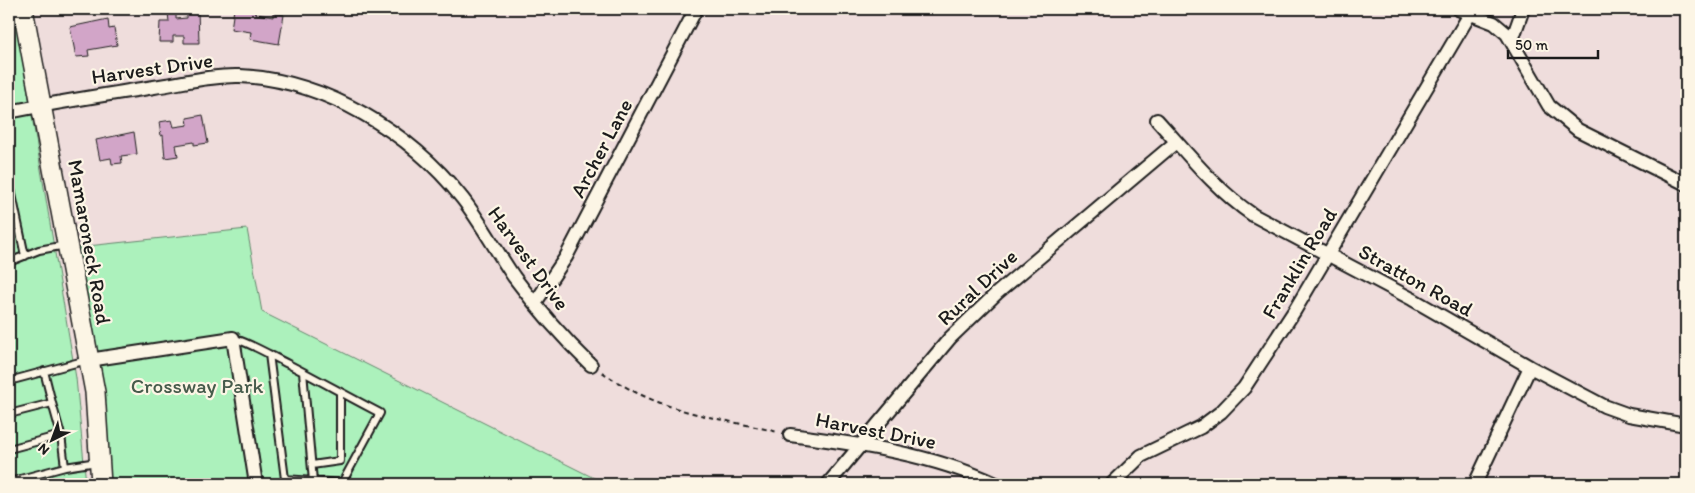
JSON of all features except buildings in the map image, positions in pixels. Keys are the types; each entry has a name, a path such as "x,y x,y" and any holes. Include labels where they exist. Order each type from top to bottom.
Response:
{"street":[{"name":"Mamaroneck Road","path":"23,9 95,392 98,462 101,484"},
{"name":"Archer Lane","path":"535,303 566,257 696,9"},
{"path":"1458,9 1494,23 1512,40 1549,106 1578,130 1686,184"},
{"path":"1512,40 1523,9"},
{"name":"Franklin Road","path":"1112,484 1141,456 1201,427 1221,412 1244,388 1286,326 1470,14"},
{"name":"Harvest Drive","path":"9,112 41,105 206,79 239,76 290,83 314,91 369,117 415,150 441,174 462,198 515,277 535,303 591,365"},
{"name":"Stratton Road","path":"1157,120 1235,203 1604,406 1629,415 1686,425"},
{"name":"Rural Drive","path":"828,484 950,338 997,293 1176,142"},
{"path":"88,360 233,338 256,484"},
{"path":"1475,484 1530,367"},
{"name":"Harvest Drive","path":"790,435 861,444 906,453 959,468 996,484"}],"lane":[{"path":"9,180 25,256"},
{"path":"9,262 68,244"},
{"path":"233,338 269,354 380,413 342,483 285,479 269,354"},
{"path":"9,381 88,360"},
{"path":"44,371 61,435 65,467"},
{"path":"303,372 313,481"},
{"path":"312,465 340,461 340,392"},
{"path":"9,414 52,403"},
{"path":"9,449 61,435"},
{"path":"9,482 65,467 98,462"}],"path":[{"name":"Harvest Drive","path":"591,365 649,400 685,412 790,435"}],"green space":[{"path":"9,9 14,9 76,378 86,484 9,484"},
{"name":"Crossway Park","path":"247,229 262,312 606,484 107,484 102,420 78,247"}]}
